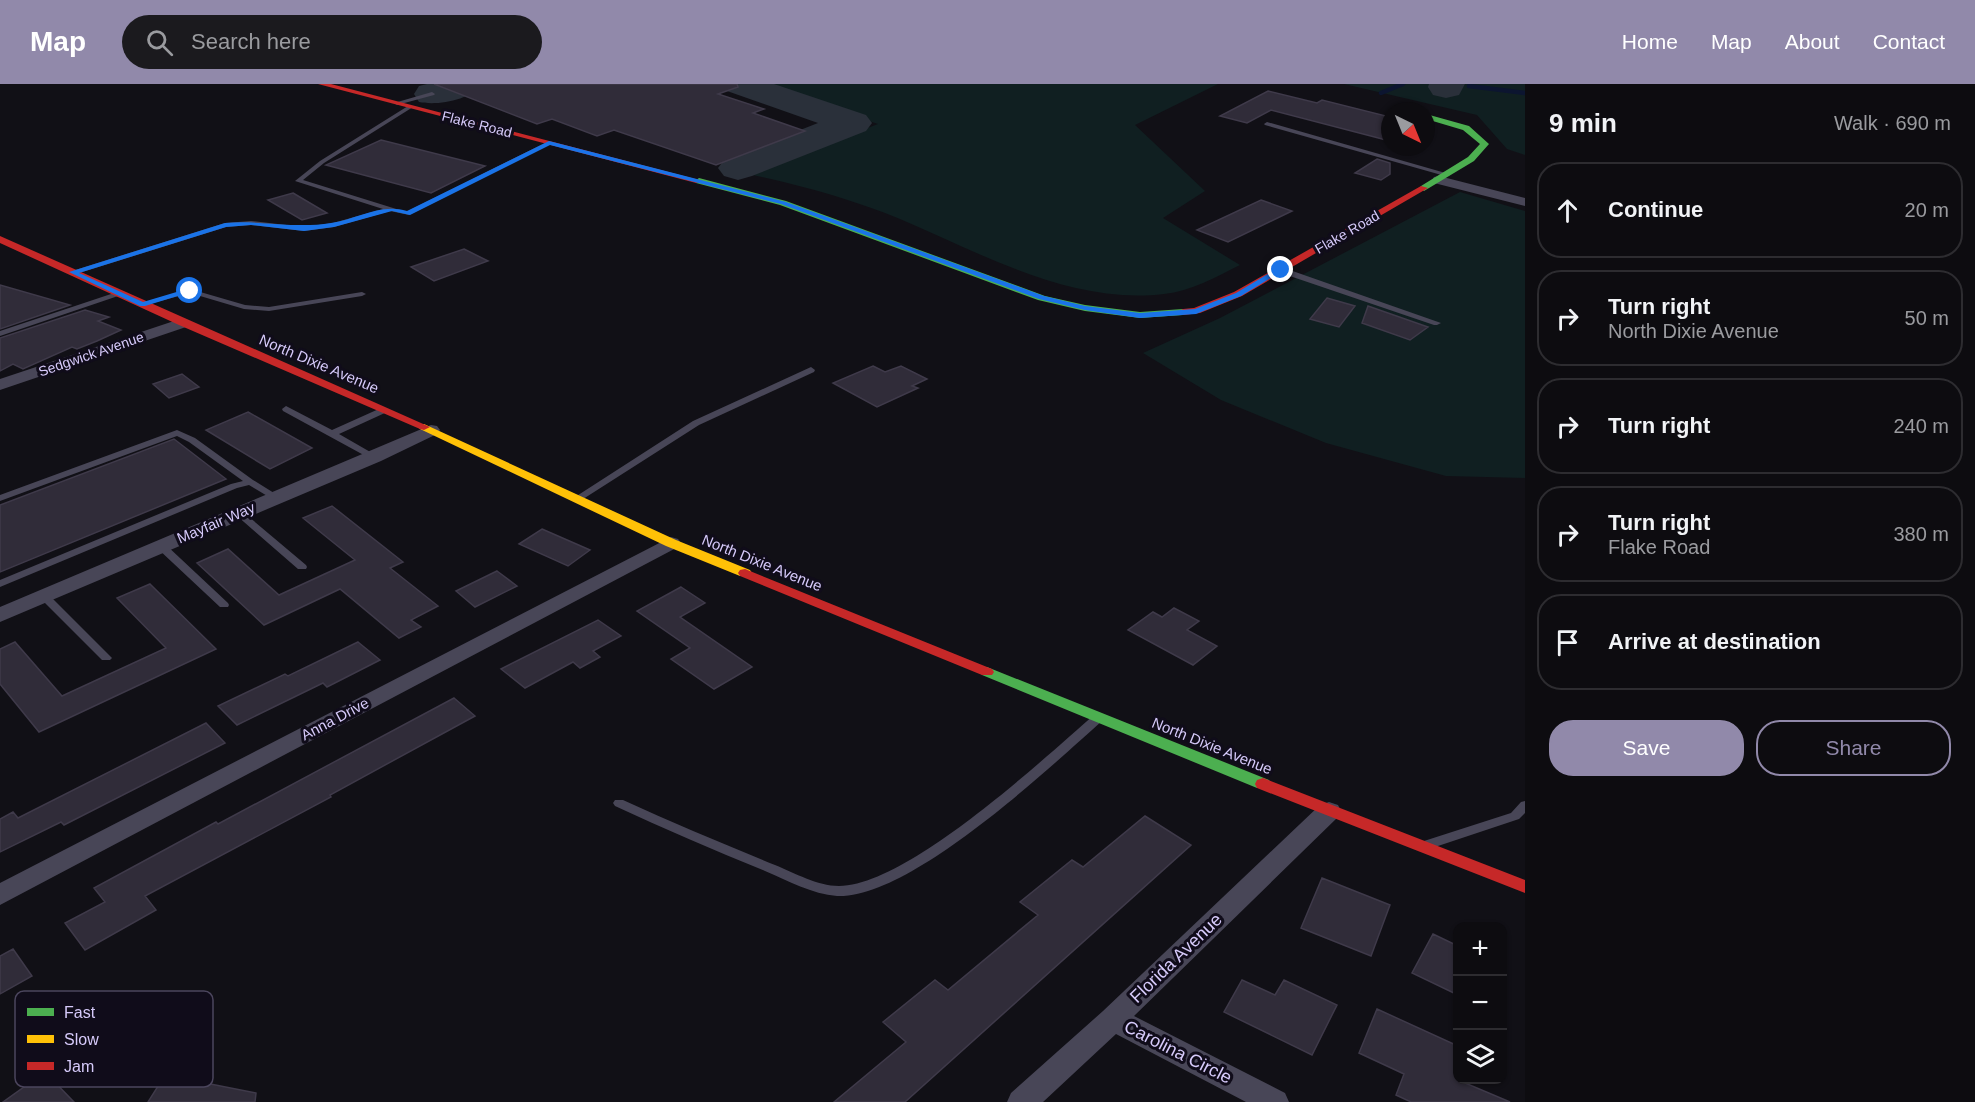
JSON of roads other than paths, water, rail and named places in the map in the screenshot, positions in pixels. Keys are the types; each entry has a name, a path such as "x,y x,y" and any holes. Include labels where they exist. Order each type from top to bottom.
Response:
{"street":[{"name":"Flake Road","path":"322,84 783,203 1042,298 1085,308 1140,315 1196,311 1238,294 1443,177 1471,159 1485,144 1466,128 1435,119"},
{"path":"1443,177 1525,202"},
{"name":"North Dixie Avenue","path":"0,239 183,323 431,430 671,543 1329,811 1525,886"},
{"name":"Sedgwick Avenue","path":"0,385 183,323"},
{"name":"Mayfair Way","path":"0,615 374,457 431,430"},
{"name":"Anna Drive","path":"0,895 671,543"},
{"name":"Florida Avenue","path":"1022,1102 1113,1019 1329,811"},
{"name":"Carolina Circle","path":"1113,1019 1275,1102"}],"lane":[{"path":"432,94 404,105 298,181 407,214 549,143"},
{"path":"1267,124 1443,177"},
{"path":"73,272 225,225 251,223 304,229 334,225 392,209"},
{"path":"1281,270 1437,323"},
{"path":"142,304 190,291 244,308 269,309 362,294"},
{"path":"0,334 120,294"},
{"path":"577,499 696,423 811,370"},
{"path":"286,409 374,457"},
{"path":"331,434 384,410"},
{"path":"0,498 177,433 192,440 250,482 277,498"},
{"path":"0,584 234,486 250,482"},
{"path":"239,513 302,567"},
{"path":"161,546 224,605"},
{"path":"44,596 106,658"},
{"path":"619,803 688,835 816,886 840,891 865,888 937,849 982,816 1098,717"},
{"path":"1420,847 1515,816 1525,806"}],"waterway":[{"path":"1381,93 1403,84"},
{"path":"1469,86 1525,93"}]}
